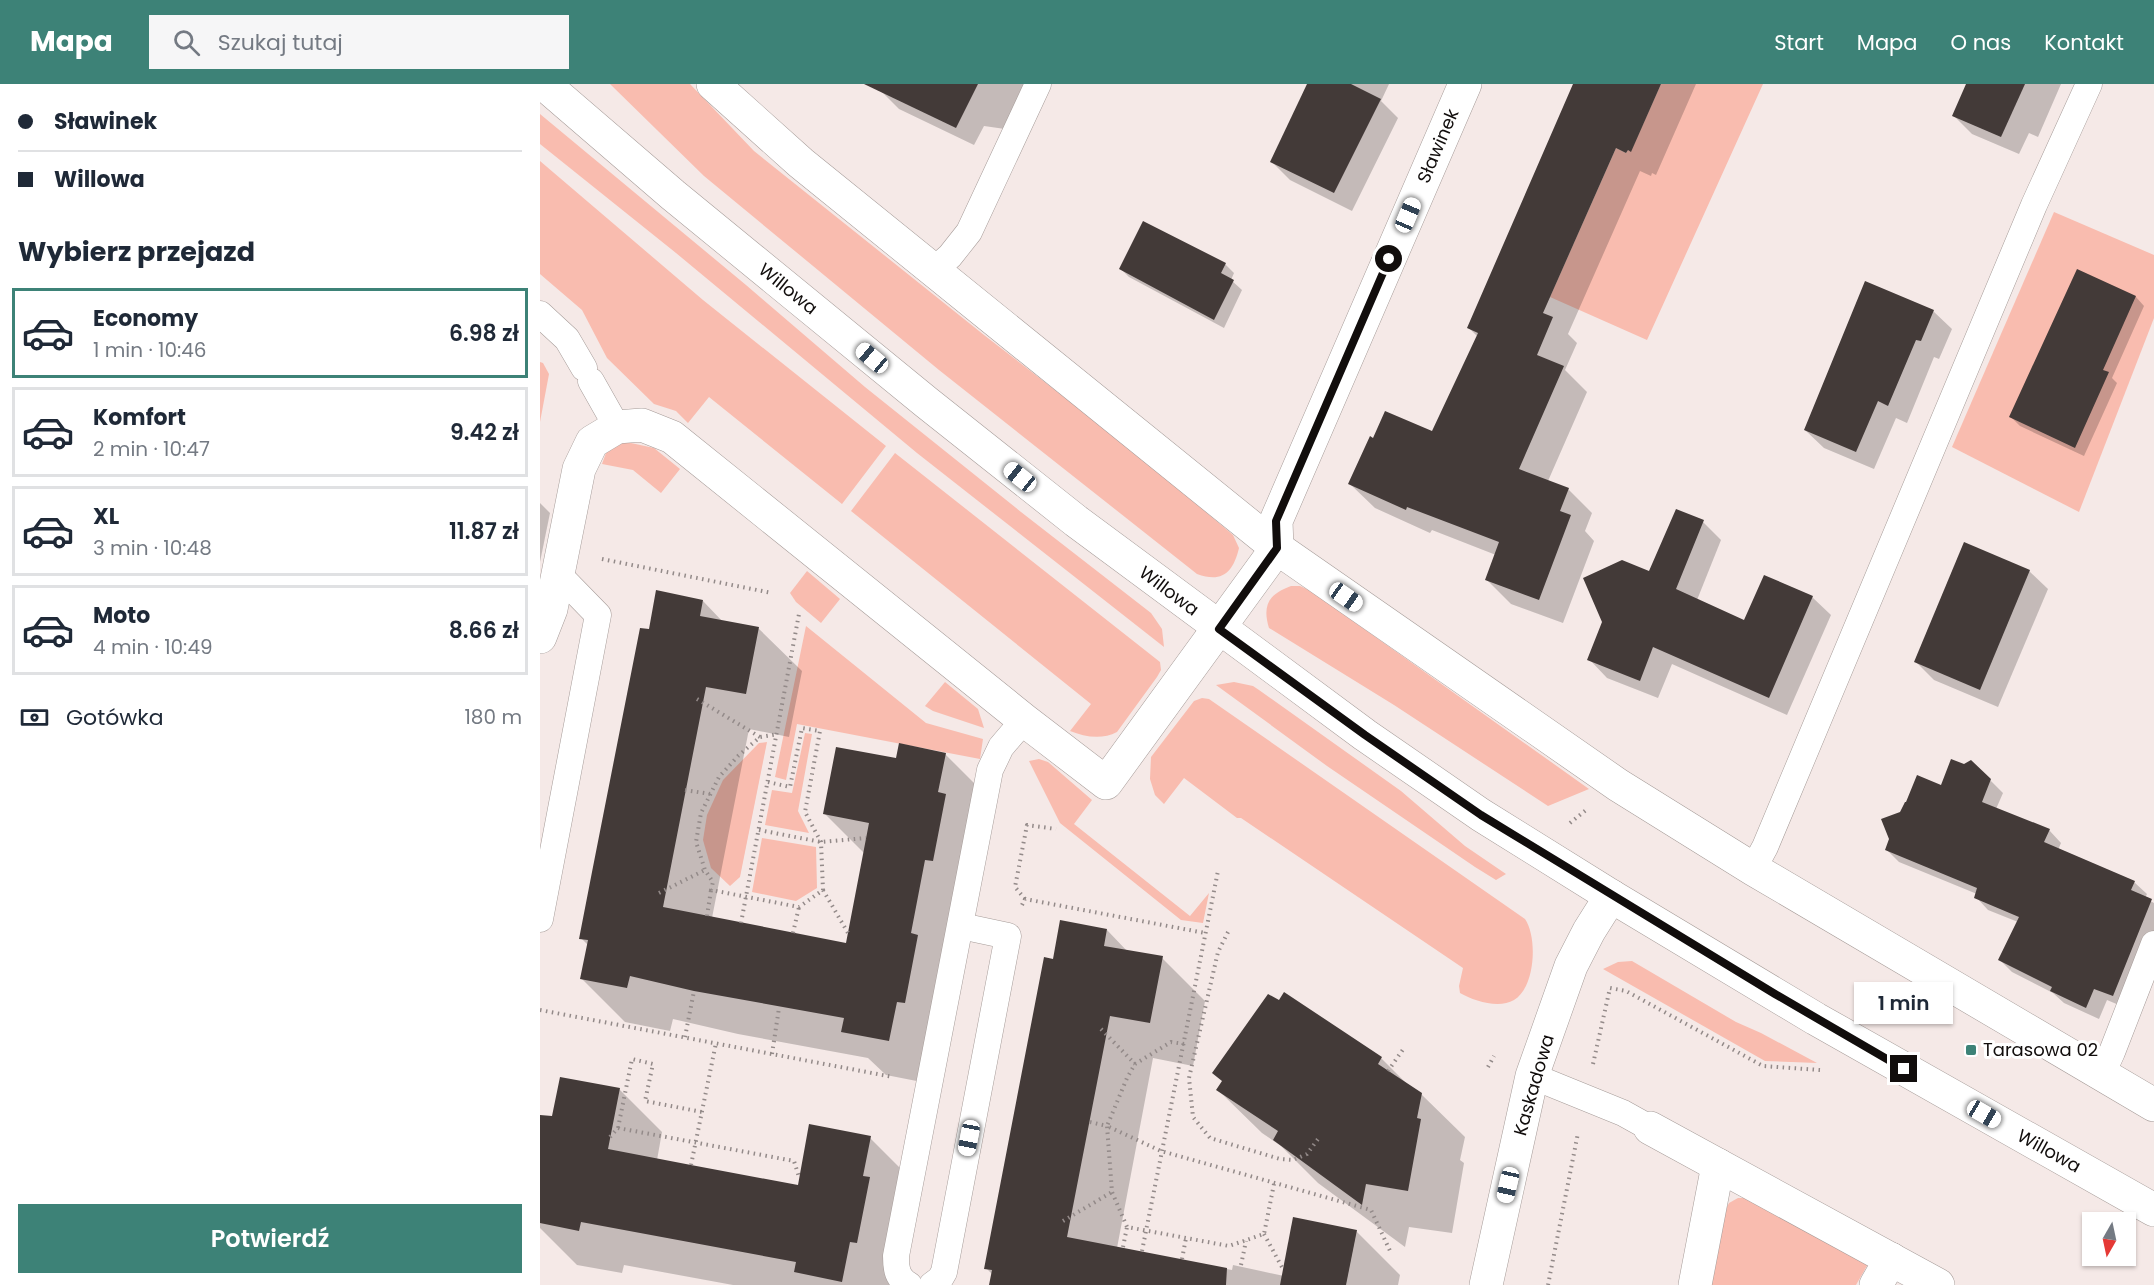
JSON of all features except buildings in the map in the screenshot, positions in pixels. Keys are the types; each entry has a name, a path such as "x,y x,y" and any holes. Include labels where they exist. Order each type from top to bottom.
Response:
{"street":[{"name":"Willowa","path":"544,84 673,195 926,402 1076,521 1365,735 1481,815 1611,896 1816,1019 2154,1210"},
{"path":"713,84 801,163 1277,548 1618,785 1753,869 2154,1105"},
{"name":"Sławinek","path":"1277,548 1276,521 1465,84"},
{"path":"540,638 551,609 579,469 592,441 617,427 642,425 672,437 1024,720 1106,783 1277,548"},
{"name":"Kaskadowa","path":"1486,1285 1532,1076 1571,966 1611,896"},
{"path":"1650,1128 1718,1165 1883,1272 1938,1285"},
{"path":"1695,1285 1718,1165"}],"lane":[{"path":"934,270 950,256 969,232 1038,84"},
{"path":"1753,869 1765,847 2034,205 2089,84"},
{"path":"540,314 567,339 617,427"},
{"path":"540,919 598,615 560,563"},
{"path":"909,1285 899,1277 896,1270 896,1256 990,770 1001,747 1024,720"},
{"path":"932,1285 940,1279 944,1272 1008,936 961,926"},
{"path":"2102,1074 2154,944"},
{"path":"1532,1076 1623,1113 1650,1128"}],"path":[{"path":"560,563 772,593"},
{"path":"741,922 799,614"},
{"path":"697,699 760,737"},
{"path":"768,782 790,787 802,728 820,731 805,812 821,842 823,890 848,933"},
{"path":"707,916 713,882 705,870 696,842 701,813 718,777 738,756 760,737 778,734"},
{"path":"685,790 710,794"},
{"path":"1056,829 1027,825 1015,887 1025,899 1205,933"},
{"path":"759,830 821,842 866,838"},
{"path":"659,893 705,870"},
{"path":"1142,1251 1218,871"},
{"path":"711,890 799,907"},
{"path":"794,933 799,907 823,890"},
{"path":"1008,936 1025,899"},
{"path":"1228,932 1218,952 1189,1078 1193,1117 1210,1138 1280,1159 1293,1160 1307,1154 1318,1139"},
{"path":"1610,988 1626,991 1763,1066 1816,1068 1827,1073"},
{"path":"685,1037 694,991"},
{"path":"772,1054 779,1008"},
{"path":"540,1010 930,1084"},
{"path":"1101,1029 1135,1064"},
{"path":"1123,1247 1127,1227 1112,1192 1107,1126 1135,1064 1171,1042 1184,1044"},
{"path":"692,1165 716,1043"},
{"path":"1388,1071 1404,1048"},
{"path":"610,1137 618,1128 632,1059 653,1064 645,1101 702,1113"},
{"path":"1089,1122 1107,1126 1161,1151 1371,1210 1391,1253"},
{"path":"618,1128 794,1161 799,1177"},
{"path":"1274,1184 1264,1234 1283,1269"},
{"path":"1063,1221 1112,1192"},
{"path":"1127,1227 1229,1246 1264,1234"},
{"path":"1182,1259 1186,1238"},
{"path":"1241,1265 1246,1241"}],"shaded area":[{"path":"610,84 690,84 754,151 1140,456 1233,535 1239,548 1230,570 1213,577 1197,574 939,370 704,176"},
{"path":"1661,84 1763,84 1647,340 1550,297 1616,148 1626,153 1628,150 1631,151"},
{"path":"540,114 865,387 1151,613 1162,629 1164,647 917,453 676,253 540,144"},
{"path":"540,161 703,300 886,446 842,504 709,397 688,423 676,411 654,404 607,358 582,310 540,274"},
{"path":"2054,212 2154,255 2154,318 2079,512 1952,447"},
{"path":"540,362 549,374 540,422"},
{"path":"617,440 654,448 680,469 661,493 633,470 602,464 606,453"},
{"path":"895,453 1160,662 1161,670 1157,677 1117,732 1094,737 1070,731 1091,704 851,511"},
{"path":"807,571 840,599 821,623 796,602 790,593"},
{"path":"1291,586 1300,586 1311,591 1589,789 1548,806 1394,705 1269,628 1266,613 1269,601 1277,593"},
{"path":"806,626 926,723 983,739 980,759 797,724 786,780 775,777"},
{"path":"945,682 978,709 984,728 933,711 925,706"},
{"path":"1234,682 1253,686 1259,690 1401,791 1465,846 1506,874 1496,880 1475,867 1327,766 1216,685"},
{"path":"1202,698 1209,699 1525,919 1532,938 1533,950 1530,974 1521,994 1508,1003 1494,1004 1472,999 1460,993 1459,986 1463,968 1241,818 1237,818 1184,778 1164,804 1155,795 1150,779 1151,757 1194,701"},
{"path":"805,733 812,734 798,811 809,833 765,825 772,790 792,793"},
{"path":"767,742 740,877 730,886 711,868 703,840 707,815 723,780 759,743"},
{"path":"1039,759 1048,762 1092,800 1074,824 1190,916 1209,893 1203,923 1181,920 1060,823 1029,761"},
{"path":"762,838 816,847 817,888 796,901 752,892"},
{"path":"1632,961 1736,1022 1817,1063 1765,1061 1603,969 1618,962"},
{"path":"1738,1198 1745,1198 1868,1264 1856,1285 1711,1285 1725,1211 1729,1203"}],"place":[{"name":"Tarasowa 02","path":"1971,1050"}],"route":[{"path":"1389,259 1276,521 1277,548 1219,629 1365,735 1481,815 1611,896 1904,1069"}]}
